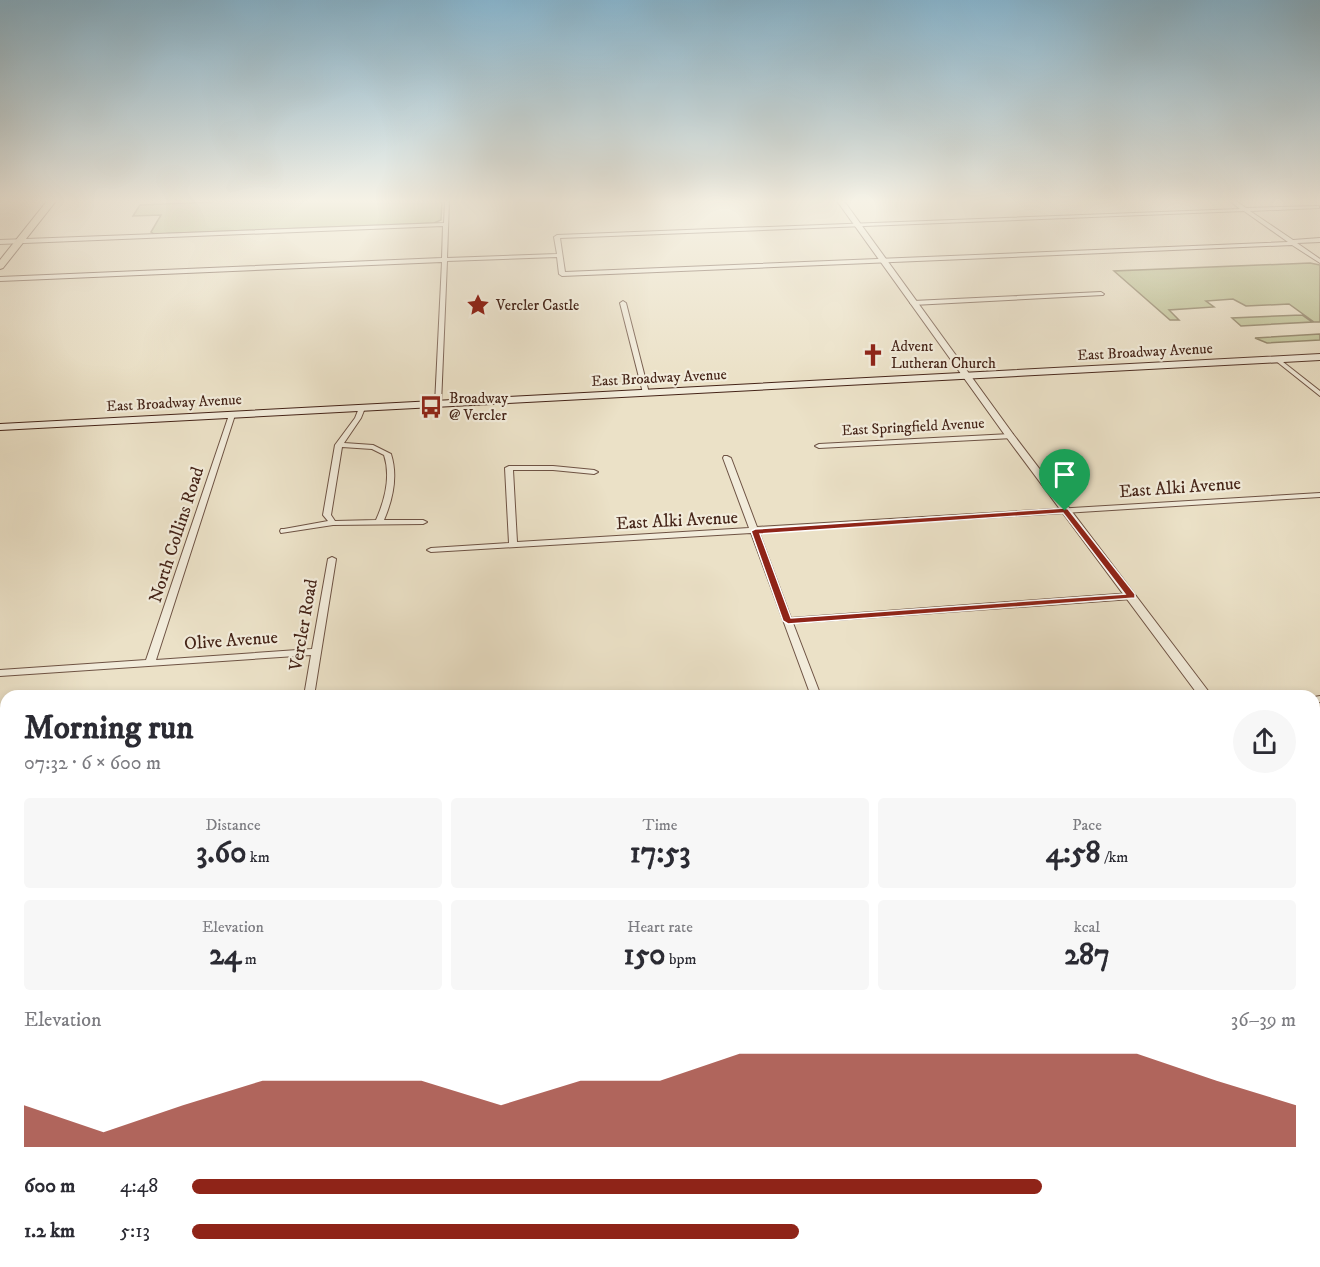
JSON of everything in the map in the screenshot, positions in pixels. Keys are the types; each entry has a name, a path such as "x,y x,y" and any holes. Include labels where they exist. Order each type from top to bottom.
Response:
{"main road":[{"name":"East Broadway Avenue","path":"0,427 1320,357"}],"street":[{"path":"0,279 442,260"},
{"path":"438,404 445,260"},
{"path":"561,260 562,274 903,260"},
{"path":"884,261 1065,511 1202,690"},
{"path":"913,303 1101,294"},
{"path":"622,303 646,393"},
{"path":"1278,360 1320,394"},
{"path":"333,523 327,515 339,445 344,435 360,418 362,408"},
{"name":"North Collins Road","path":"150,663 232,415"},
{"name":"East Springfield Avenue","path":"819,446 1010,436"},
{"path":"339,445 373,447 387,454 391,463 385,511 380,521"},
{"path":"727,458 814,690"},
{"path":"513,544 509,468 553,468 594,472"},
{"name":"East Alki Avenue","path":"431,550 1320,495"},
{"path":"284,531 333,523 423,522"},
{"name":"Vercler Road","path":"310,690 332,559"},
{"path":"788,621 1132,596"},
{"name":"Olive Avenue","path":"0,673 315,652"}],"green space":[{"path":"1310,263 1320,265 1320,322 1314,322 1289,304 1246,306 1233,299 1206,301 1214,307 1169,310 1179,320 1170,320 1114,271"},
{"path":"1302,315 1312,322 1241,326 1232,318"},
{"path":"1320,334 1320,340 1267,343 1255,338"}],"place":[{"name":"Vercler Castle","path":"478,305"},
{"name":"Advent Lutheran Church","path":"873,355"},
{"name":"Broadway @ Vercler","path":"431,407"}],"route":[{"path":"1065,511 1132,596 788,621 755,531 988,516 1065,511"}]}
